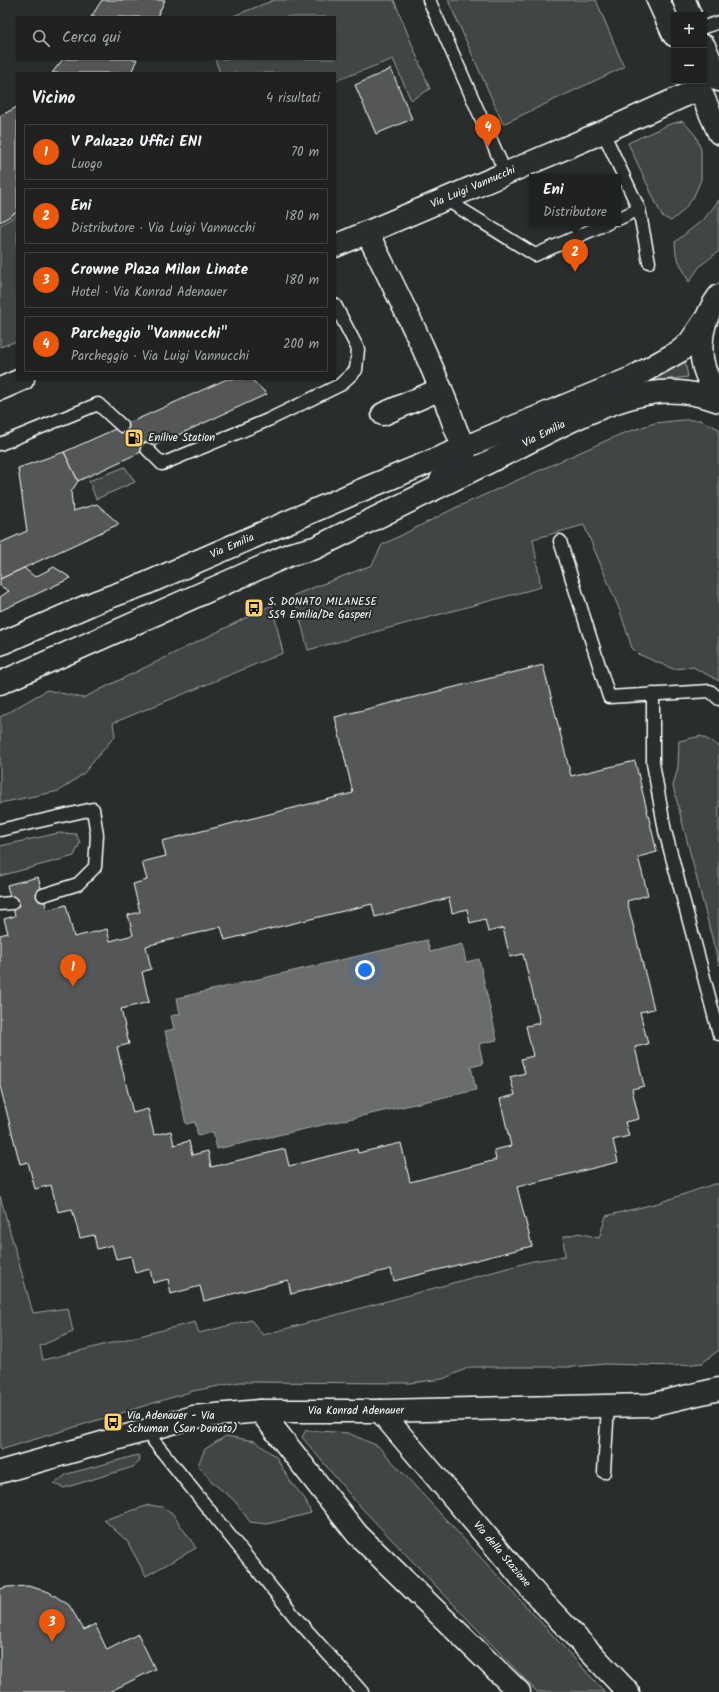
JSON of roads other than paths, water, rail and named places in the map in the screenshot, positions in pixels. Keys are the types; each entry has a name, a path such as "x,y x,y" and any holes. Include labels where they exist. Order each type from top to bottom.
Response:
{"main road":[{"path":"658,0 671,28"},
{"path":"684,0 689,12"},
{"path":"705,48 719,80"},
{"name":"Via Luigi Vannucchi","path":"336,246 602,132 697,85"},
{"path":"697,85 719,133"},
{"path":"367,232 441,389 464,448"},
{"name":"Via Emilia","path":"0,644 96,602 145,584 651,368 680,351 697,333 719,296"},
{"path":"705,320 701,345 702,359 708,378 719,394"},
{"path":"0,389 21,380"},
{"path":"383,414 441,389"},
{"name":"Via Emilia","path":"0,682 291,554 315,548 541,435 620,401 650,393 671,391 695,393 719,401"},
{"name":"Via Emilia","path":"291,554 321,534 456,472 464,463 464,448"},
{"name":"Via Konrad Adenauer","path":"0,1472 193,1417 260,1411 380,1411 650,1405 719,1389"},
{"path":"260,1411 357,1534 519,1692"},
{"name":"Via della Stazione","path":"380,1411 539,1598 628,1692"}],"lane":[{"path":"429,0 506,174"},
{"path":"707,26 719,22"},
{"path":"602,132 639,209 649,262"},
{"path":"445,199 535,255 601,226"},
{"path":"621,218 639,209"},
{"path":"147,449 162,464 268,420 340,385 356,370 358,349 336,307"},
{"path":"0,444 98,404 122,426"},
{"path":"560,541 609,697 710,691 719,699"},
{"path":"653,694 653,763 665,831 719,1034"},
{"path":"0,830 92,809 97,835 95,867 78,884 43,895"},
{"path":"0,904 12,903"},
{"path":"604,1472 608,1406"},
{"path":"145,1430 295,1616 362,1692"}],"place":[{"name":"Parcheggio \"Vannucchi\"","path":"488,147"},
{"name":"Eni","path":"575,272"},
{"name":"Enilive Station","path":"134,438"},
{"name":"S. DONATO MILANESE SS9 Emilia/De Gasperi","path":"254,608"},
{"name":"V Palazzo Uffici ENI","path":"73,987"},
{"name":"Via Adenauer - Via Schuman (San Donato)","path":"113,1422"},
{"name":"Crowne Plaza Milan Linate","path":"52,1642"}]}
